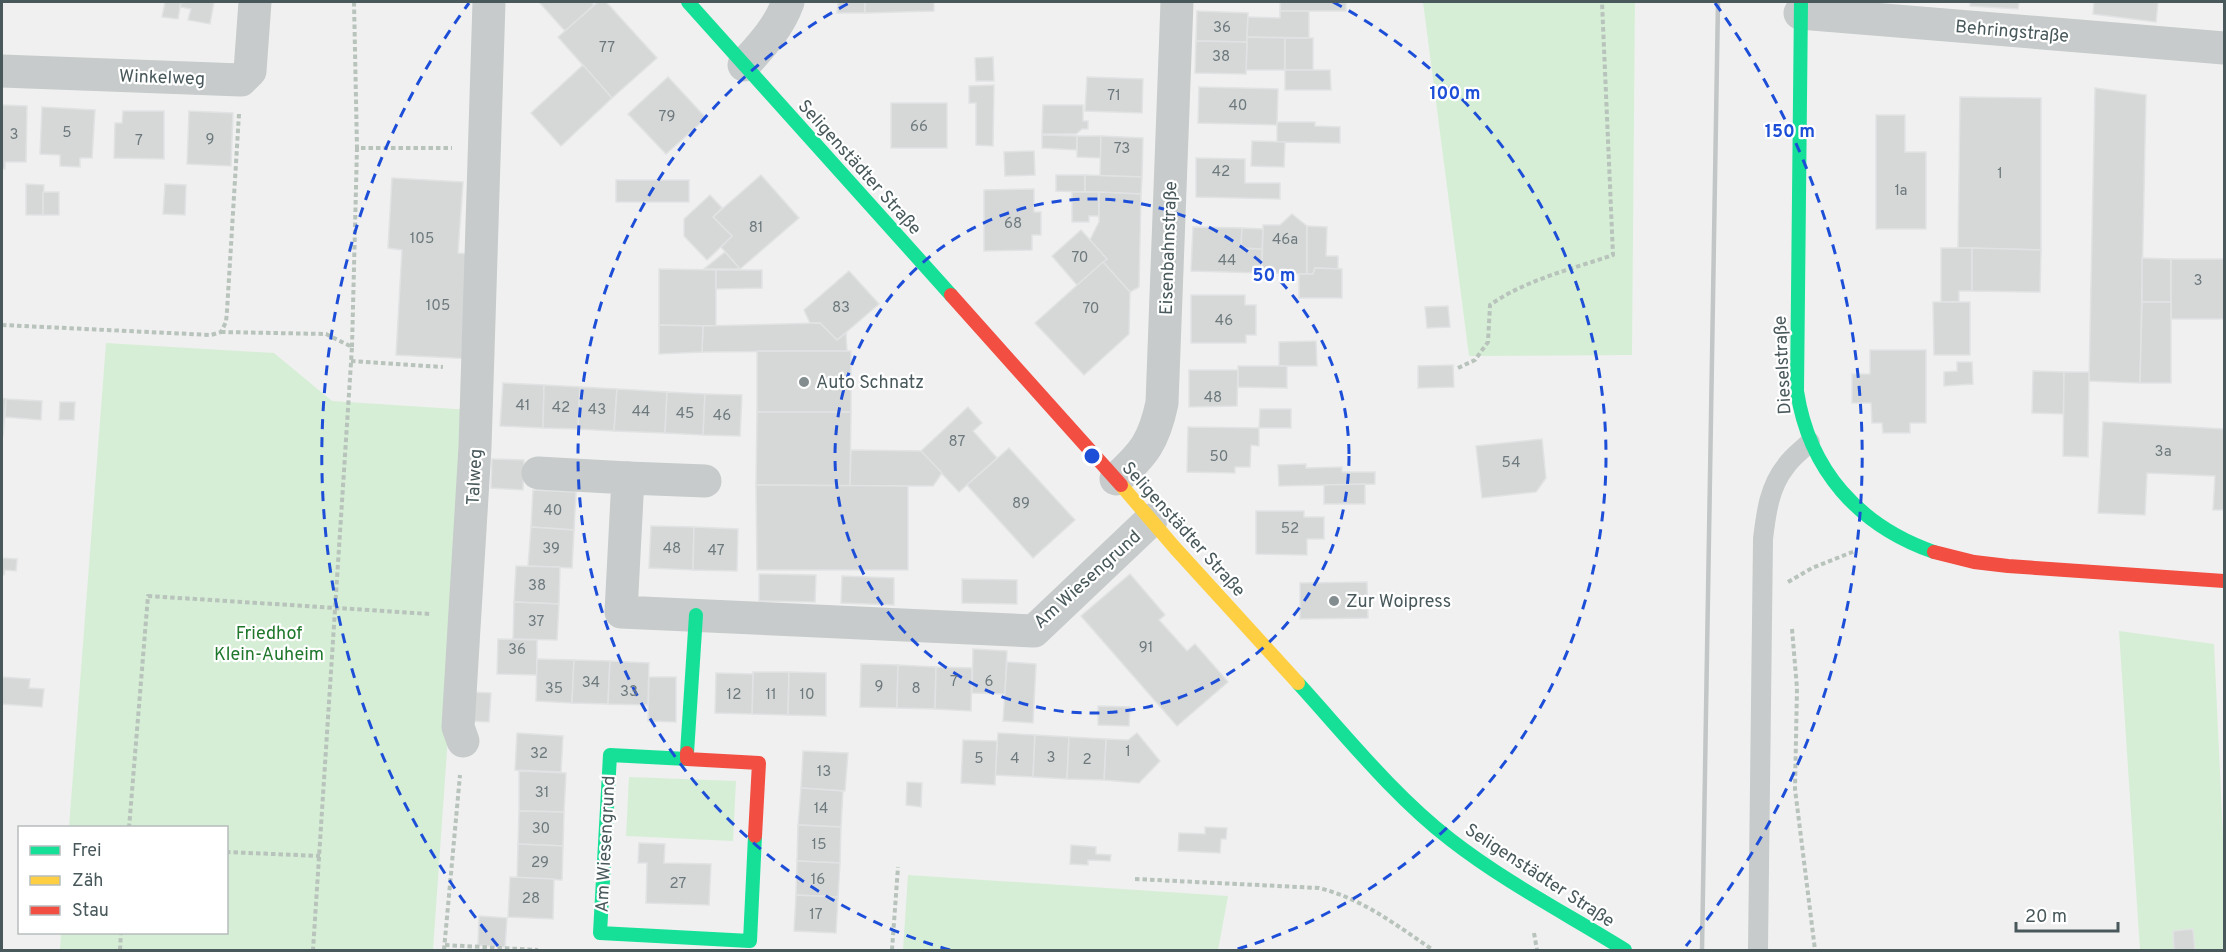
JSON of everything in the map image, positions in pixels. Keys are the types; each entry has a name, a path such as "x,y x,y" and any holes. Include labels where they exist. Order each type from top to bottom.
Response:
{"street":[{"path":"241,80 250,71 255,2"},
{"name":"Talweg","path":"463,741 459,727 475,447 489,2"},
{"name":"Seligenstädter Straße","path":"688,2 1394,788 1450,839 1479,860 1625,951"},
{"path":"744,64 771,35 788,2"},
{"name":"Eisenbahnstraße","path":"1116,479 1140,458 1151,440 1158,423 1161,403 1177,2"},
{"name":"Behringstraße","path":"1800,7 2224,48"},
{"name":"Dieselstraße","path":"1800,7 1796,374 1801,417 1810,442 1826,472 1840,491 1867,518 1892,536 1918,548 1947,557 1981,563 2224,581"},
{"name":"Winkelweg","path":"2,71 241,80"},
{"path":"538,473 705,481"},
{"name":"Am Wiesengrund","path":"628,478 621,612 1034,631 1151,520"},
{"path":"687,759 696,615"},
{"name":"Am Wiesengrund","path":"610,755 687,759 759,763 750,941 600,933 610,755"}],"lane":[{"path":"1758,951 1763,539 1766,512 1772,491 1785,466 1810,442"}],"path":[{"path":"313,951 352,347 357,148 354,2"},
{"path":"1458,368 1475,360 1488,342 1490,305 1503,295 1551,275 1613,255 1602,2"},
{"path":"221,332 226,322 227,311 241,80"},
{"path":"357,148 485,148"},
{"path":"2,325 211,335 221,332 326,334 352,347"},
{"path":"351,361 441,367"},
{"path":"1763,604 1788,582 1812,568 1892,536"},
{"path":"1763,539 1777,555 1788,582 1789,594"},
{"path":"129,826 148,596 432,614"},
{"path":"1791,618 1797,688 1795,789 1815,951"},
{"path":"463,741 444,948 538,951"},
{"path":"228,852 320,856"},
{"path":"892,951 898,867"},
{"path":"1135,879 1319,888 1342,893 1374,910 1433,951"},
{"path":"120,951 121,934"}],"green space":[{"path":"1423,2 1635,2 1632,355 1469,356"},
{"name":"Friedhof Klein-Auheim","path":"106,343 274,353 332,401 471,410 433,950 60,950 61,934 228,934 228,826 69,826"},
{"path":"2119,631 2214,644 2224,858 2224,950 2140,950"},
{"path":"629,777 736,781 733,841 626,836"},
{"path":"908,875 1228,896 1218,950 903,950"}],"building":[{"path":"165,2 181,2 178,19 162,17"},
{"path":"181,2 214,2 210,24 188,20 191,9 180,7"},
{"path":"539,2 591,2 594,5 565,31"},
{"path":"598,2 606,2 657,58 612,98 558,37"},
{"path":"838,2 865,2 865,13 837,13"},
{"path":"865,2 934,2 934,11 865,13"},
{"path":"1280,2 1346,2 1346,11 1280,11"},
{"path":"1970,2 2019,2 2018,9 1970,6"},
{"path":"2094,2 2158,2 2156,22 2093,14"},
{"path":"1197,11 1248,13 1247,42 1196,41"},
{"path":"1280,11 1309,11 1309,38 1247,37 1248,17 1280,18"},
{"path":"1247,37 1285,38 1285,70 1246,70"},
{"path":"1285,38 1313,38 1313,70 1285,70"},
{"path":"1196,41 1247,42 1246,74 1195,73"},
{"path":"993,57 994,81 976,81 975,58"},
{"path":"583,65 612,98 561,146 531,113"},
{"path":"1285,70 1330,70 1331,90 1285,90"},
{"path":"668,77 706,118 666,154 628,114"},
{"path":"1087,77 1143,79 1142,113 1085,111"},
{"path":"994,85 993,146 976,145 976,103 969,103 969,86"},
{"path":"1199,87 1278,89 1277,125 1198,123"},
{"path":"2095,88 2146,95 2140,383 2089,381"},
{"path":"1960,97 2041,98 2041,250 1958,248"},
{"path":"891,103 947,103 947,148 891,148"},
{"path":"2,105 27,106 26,162 5,162 5,169 2,169"},
{"path":"1043,105 1083,105 1083,121 1088,121 1088,129 1082,129 1076,134 1042,134"},
{"path":"42,107 95,110 92,158 80,158 80,167 60,166 60,155 40,154"},
{"path":"123,111 164,111 164,159 114,158 115,123 122,123"},
{"path":"189,111 233,113 231,166 187,164"},
{"path":"1876,115 1905,115 1905,152 1926,152 1926,229 1876,229"},
{"path":"1277,122 1315,122 1315,126 1340,127 1340,143 1277,142"},
{"path":"1042,135 1077,136 1077,150 1042,148"},
{"path":"1077,136 1101,136 1101,158 1077,157"},
{"path":"1101,136 1143,138 1142,177 1100,176"},
{"path":"1252,141 1285,142 1284,167 1251,166"},
{"path":"1034,151 1035,175 1005,176 1004,152"},
{"path":"1196,158 1245,159 1245,183 1280,183 1280,199 1196,197"},
{"path":"761,175 799,218 740,269 721,247 732,236 713,217"},
{"path":"1056,175 1085,175 1085,192 1056,191"},
{"path":"1085,175 1142,177 1141,194 1085,192"},
{"path":"392,178 463,182 458,253 479,255 473,359 396,355 402,250 388,248"},
{"path":"616,180 689,180 689,202 616,202"},
{"path":"26,184 44,185 43,215 26,215"},
{"path":"165,184 186,185 185,215 163,214"},
{"path":"1034,189 1034,212 1041,212 1041,235 1032,235 1032,250 984,251 984,190"},
{"path":"43,192 59,192 59,215 43,215"},
{"path":"1072,192 1099,192 1099,216 1089,216 1089,222 1072,222"},
{"path":"1099,192 1141,194 1139,287 1130,292 1103,262 1107,259 1090,240 1099,222"},
{"path":"710,195 722,208 713,217 732,236 707,260 684,236 684,219"},
{"path":"1292,214 1307,226 1307,274 1262,273 1263,225 1280,225"},
{"path":"1307,226 1327,227 1326,256 1338,256 1338,269 1315,268 1313,274 1307,274"},
{"path":"1193,227 1242,228 1241,248 1262,249 1262,273 1191,271"},
{"path":"1242,228 1263,229 1262,249 1241,248"},
{"path":"1081,230 1107,259 1077,285 1052,256"},
{"path":"1941,248 1972,248 1972,291 1959,291 1959,302 1941,302"},
{"path":"1972,248 2041,250 2040,292 1972,291"},
{"path":"725,252 740,269 704,269"},
{"path":"2142,258 2171,259 2171,302 2142,302"},
{"path":"2171,259 2224,259 2224,319 2171,319"},
{"path":"1103,262 1130,292 1129,334 1084,375 1035,323"},
{"path":"1315,268 1342,269 1342,298 1299,298 1299,274 1313,274"},
{"path":"659,269 716,270 716,326 659,325"},
{"path":"716,270 762,270 762,288 716,289"},
{"path":"849,271 879,304 837,340 820,323 810,323 804,310"},
{"path":"1191,295 1245,295 1245,305 1256,305 1256,335 1246,335 1246,343 1191,343"},
{"path":"1933,302 1970,302 1970,355 1934,355"},
{"path":"2142,302 2171,302 2171,383 2140,383"},
{"path":"1448,306 1450,327 1427,328 1425,307"},
{"path":"820,323 837,340 846,333 847,351 702,352 703,326"},
{"path":"659,325 703,326 702,352 659,354"},
{"path":"1316,341 1317,366 1279,366 1279,342"},
{"path":"1870,350 1926,350 1926,423 1910,423 1910,433 1883,433 1882,423 1872,423 1871,403 1852,403 1852,374 1870,374"},
{"name":"Auto Schnatz","path":"757,351 851,351 851,412 757,412"},
{"path":"1957,362 1972,362 1973,384 1944,386 1944,372 1957,371"},
{"path":"1453,365 1454,387 1418,388 1418,366"},
{"path":"1238,366 1287,366 1287,388 1238,387"},
{"path":"1189,370 1238,370 1237,406 1189,407"},
{"path":"2033,371 2064,372 2064,414 2032,413"},
{"path":"2064,372 2089,372 2088,457 2063,456"},
{"path":"503,383 544,385 543,428 500,426"},
{"path":"544,385 580,387 578,429 543,428"},
{"path":"580,387 617,389 614,431 578,429"},
{"path":"617,389 667,392 665,433 614,431"},
{"path":"667,392 705,394 703,435 665,433"},
{"path":"705,394 742,395 740,436 703,435"},
{"path":"2,398 6,399 3,436 2,436"},
{"path":"6,399 42,401 41,420 5,417"},
{"path":"60,402 75,402 74,420 59,420"},
{"path":"968,407 982,423 973,431 997,458 959,492 921,451"},
{"path":"1260,409 1291,409 1291,428 1259,428"},
{"path":"757,412 851,412 850,486 756,485"},
{"path":"2103,422 2224,429 2224,510 2213,510 2215,476 2147,473 2145,515 2098,513"},
{"path":"1188,427 1259,428 1259,446 1251,445 1250,467 1235,467 1235,473 1187,472"},
{"path":"1542,439 1546,478 1536,492 1482,498 1476,446"},
{"path":"1009,448 1075,520 1033,558 967,485"},
{"path":"851,450 921,451 942,473 933,486 850,486"},
{"path":"492,459 524,460 523,490 491,488"},
{"path":"1306,464 1306,468 1342,467 1342,472 1375,472 1375,484 1279,486 1278,465"},
{"path":"1365,484 1365,504 1324,504 1324,485"},
{"path":"756,485 908,486 908,570 757,570"},
{"path":"533,490 576,492 574,530 531,527"},
{"path":"1256,511 1304,511 1304,517 1324,517 1324,539 1307,539 1307,555 1256,554"},
{"path":"651,526 694,527 693,570 649,568"},
{"path":"531,527 574,530 572,568 528,566"},
{"path":"694,527 738,529 737,571 693,570"},
{"path":"2,558 17,559 16,571 5,570 2,575"},
{"path":"516,566 560,567 559,604 514,602"},
{"path":"759,574 816,575 815,602 759,601"},
{"path":"1130,574 1165,615 1159,620 1187,651 1195,644 1228,682 1177,726 1081,616"},
{"path":"842,576 894,578 894,605 841,603"},
{"path":"962,579 1017,580 1017,604 962,603"},
{"name":"Zur Woipress","path":"1367,582 1368,618 1300,619 1300,583"},
{"path":"514,602 559,604 557,640 513,639"},
{"path":"498,639 537,640 537,675 497,674"},
{"path":"973,649 1007,651 1005,694 972,693"},
{"path":"537,659 574,660 572,703 536,701"},
{"path":"574,660 610,661 608,704 572,703"},
{"path":"610,661 649,663 648,705 608,704"},
{"path":"1007,662 1036,664 1033,723 1003,721"},
{"path":"861,664 898,665 897,708 860,707"},
{"path":"898,665 936,667 935,709 897,708"},
{"path":"936,667 972,668 971,711 935,709"},
{"path":"753,672 789,672 788,715 752,714"},
{"path":"789,672 826,673 826,716 788,715"},
{"path":"716,673 753,674 752,714 715,713"},
{"path":"2,677 30,679 29,688 44,689 42,707 2,704"},
{"path":"649,677 676,677 676,722 648,721"},
{"path":"472,692 491,693 489,722 470,721"},
{"path":"1098,706 1130,707 1129,726 1098,725"},
{"path":"517,733 563,736 561,772 515,770"},
{"path":"998,733 1035,735 1033,777 995,775"},
{"path":"1137,733 1160,761 1139,783 1104,780 1106,739 1128,740"},
{"path":"1035,735 1069,737 1067,779 1033,777"},
{"path":"1069,737 1106,739 1104,780 1067,779"},
{"path":"963,740 997,741 995,785 961,783"},
{"path":"803,751 848,753 845,791 801,788"},
{"path":"519,771 566,773 564,812 519,811"},
{"path":"907,782 922,783 921,807 906,805"},
{"path":"801,788 843,791 841,827 798,825"},
{"path":"519,811 564,812 563,846 518,844"},
{"path":"798,825 841,827 840,863 797,861"},
{"path":"1205,827 1227,828 1226,839 1221,839 1220,853 1178,851 1179,833 1205,834"},
{"path":"639,843 665,844 664,863 711,864 709,905 646,903 647,863 638,863"},
{"path":"518,844 563,846 562,880 517,878"},
{"path":"1071,845 1096,847 1096,854 1111,855 1110,861 1088,860 1088,865 1070,864"},
{"path":"797,861 840,863 838,897 796,895"},
{"path":"510,877 554,879 553,919 508,917"},
{"path":"796,895 838,897 836,933 794,931"},
{"path":"479,916 507,918 505,947 478,945"},
{"path":"2193,929 2195,950 2174,950 2173,931"}],"railway":[{"path":"1702,950 1718,2"}],"traffic: fast":[{"path":"688,2 951,295"},
{"path":"1801,2 1797,391 1803,420 1826,470 1842,491 1883,527 1907,541 1934,552"},
{"path":"687,753 696,615"},
{"path":"1298,683 1390,785 1430,823 1514,884 1625,950"},
{"path":"687,759 610,755 600,933 750,941 755,836"}],"traffic: slow":[{"path":"1121,485 1298,683"}],"traffic: jam":[{"path":"951,295 1121,485"},
{"path":"1934,552 1974,562 2008,566 2224,581"},
{"path":"687,753 687,759 759,763 755,836"}],"place":[{"name":"Auto Schnatz","path":"804,382"},
{"name":"Zur Woipress","path":"1334,601"}]}
